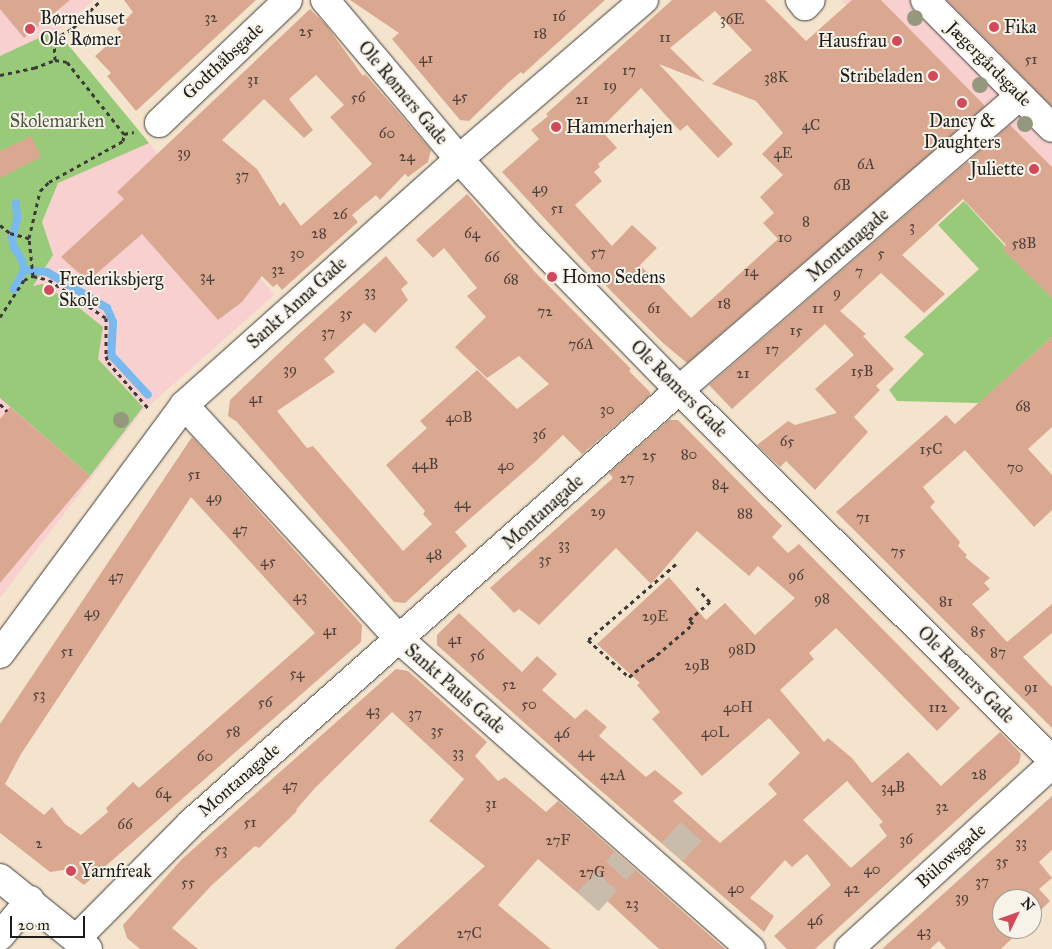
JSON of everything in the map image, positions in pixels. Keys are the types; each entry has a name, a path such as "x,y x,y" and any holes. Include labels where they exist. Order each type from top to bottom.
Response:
{"street":[{"name":"Godthåbsgade","path":"158,123 288,0"},
{"name":"Ole Rømers Gade","path":"325,0 459,159 528,235 679,390 1052,762"},
{"name":"Sankt Anna Gade","path":"0,654 184,405 459,159 644,0"},
{"path":"800,0 805,6 811,0"},
{"name":"Jægergårdsgade","path":"925,0 1052,128"},
{"name":"Montanagade","path":"82,944 191,823 679,390 1020,96"},
{"name":"Sankt Pauls Gade","path":"184,405 399,640 631,855 665,860 751,949"},
{"name":"Bülowsgade","path":"849,949 1052,762"},
{"path":"0,878 30,900 82,944"},
{"path":"0,936 30,900"}],"path":[{"path":"55,60 54,39 73,28 101,0"},
{"path":"0,75 34,68 55,60 66,62 124,134 123,141 44,186 37,198 29,238 33,275"},
{"path":"124,134 134,132 140,140 158,123"},
{"path":"0,226 10,233 29,238"},
{"path":"0,318 20,283 33,275"},
{"path":"33,275 48,280 106,318 106,356 108,362 166,428"},
{"path":"0,404 7,410"},
{"path":"676,564 588,640 629,676 651,660 692,624 689,620 710,602 695,586"}],"shaded area":[{"name":"Frederiksbjerg Skole","path":"0,0 94,0 57,31 274,295 141,413 0,598"},
{"path":"841,0 999,0 1052,51 1052,207"}],"green space":[{"name":"Frederiksbjerg Skole","path":"56,30 149,143 58,183 42,222 53,255 33,286 42,284 73,303 103,327 98,359 143,407 90,476 0,398 0,56"},
{"path":"964,201 1052,298 1052,337 979,403 897,401 889,390 924,354 904,337 979,269 938,225"}],"building":[{"path":"0,0 70,0 24,38 0,9"},
{"path":"124,0 256,0 136,111 107,76 111,73 95,56 121,33 117,29 133,12"},
{"path":"350,0 605,0 523,74 521,72 508,83 469,121 460,120 392,39 399,33"},
{"path":"672,0 765,0 806,41 852,0 881,0 985,106 687,363 663,343 612,292 502,172 539,139 531,130 548,116 546,114","holes":["715,11 752,50 712,84 756,101 783,133 762,154 783,175 760,197 774,213 763,223 778,239 691,318 640,265 657,248 632,225 612,246 575,205 602,181 594,172 600,167 598,164 617,148 600,129 641,88 680,131 687,125 718,158 733,144 659,64 705,82 670,48"]},
{"path":"947,0 1052,0 1052,106"},
{"path":"310,9 326,25 363,76 365,74 431,150 428,162 408,177 405,174 380,200 376,195 352,215 358,222 282,290 277,284 273,287 262,276 242,302 218,320 142,234 88,281 61,257 124,199 117,192","holes":["316,75 344,105 330,117 372,164 301,226 284,202 280,206 257,169 222,140 264,99 304,138 313,130 289,99"]},
{"path":"1010,125 1052,167 1052,298 1002,249 1006,245 963,199 902,255 945,294 924,313 881,273 840,311 866,334 863,336 894,369 876,386 880,390 854,417 868,432 815,490 786,461 780,467 757,445 788,421 795,425 837,413 815,389 854,355 825,324 732,409 709,385"},
{"path":"31,136 41,157 0,178 0,151"},
{"path":"467,194 535,272 631,369 629,371 650,392 650,395 582,454 563,435 455,532 467,546 405,603 394,602 237,422 228,416 230,400 298,335 386,256 408,283 401,289 408,300 375,333 364,323 324,359 335,372 277,411 307,448 313,446 403,551 432,524 423,514 425,511 386,465 427,428 420,421 477,370 517,409 549,384 519,356 487,378 455,347 486,317 467,296 477,288 444,248 433,258 416,240"},
{"path":"1052,337 1052,427 1028,449 1052,475 1052,510 1034,527 965,450 923,487 935,502 930,507 960,542 958,546 967,555 965,557 990,578 984,583 990,589 972,604 1007,642 1052,604 1052,633 1023,657 1052,687 1052,728 836,512 946,415 955,424"},
{"path":"10,407 90,476 0,583 0,419"},
{"path":"669,420 678,420 782,526 772,537 788,553 799,544 960,708 937,731 836,628 809,653 814,659 780,690 824,742 828,738 852,758 872,783 908,752 941,786 1000,732 1021,754 1019,763 815,949 787,949 774,936 831,885 807,854 792,867 785,860 750,898 774,916 764,932 585,777 437,645 437,635 459,613 522,672 537,656 557,674 542,690 575,719 586,709 607,727 599,736 646,777 655,770 683,793 673,801 720,843 777,794 768,784 800,753 769,718 702,776 652,719 660,712 637,685 640,683 597,644 669,577 706,620 725,603 755,635 795,598 758,566 749,576 697,531 651,584 616,548 539,625 519,609 514,613 490,588 613,478 609,473","holes":["847,781 883,822 879,825 887,836 851,868 803,820"]},
{"path":"192,437 362,625 361,642 84,885 64,870 50,872 0,833 0,724","holes":["191,497 315,633 139,788 133,782 106,808 108,812 81,835 65,824 52,807 44,815 5,784 21,754"]},
{"path":"396,669 408,671 487,742 475,756 498,781 505,777 546,812 558,801 725,949 659,949 604,898 593,906 538,859 498,905 551,949 394,949 485,866 429,821 464,779 392,712 315,788 297,811 259,848 255,846 211,886 172,928 198,949 140,949 127,938 123,925 182,859"},
{"path":"1052,796 1052,850 1039,862 1052,878 1039,889 992,889 992,939 1012,939 1001,949 946,949 939,941 930,949 882,949"},
{"path":"1042,892 1050,901 1042,909"}],"waterway":[{"path":"14,289 24,270 22,261 13,246 12,238 17,219 16,203"},
{"path":"24,270 47,272 107,308 113,322 111,355 148,395"}],"tunnel":[{"path":"672,852 698,824"},
{"path":"588,902 625,861"}],"place":[{"name":"Fika","path":"994,27"},
{"name":"Børnehuset Ole Rømer","path":"30,29"},
{"name":"Hausfrau","path":"897,41"},
{"name":"Stribeladen","path":"933,76"},
{"name":"Dancy & Daughters","path":"962,103"},
{"name":"Hammerhajen","path":"556,127"},
{"name":"Juliette","path":"1034,169"},
{"name":"Homo Sedens","path":"552,277"},
{"name":"Frederiksbjerg Skole","path":"49,290"},
{"name":"Yarnfreak","path":"71,871"}],"park label":[{"name":"Skolemarken","path":"57,121"}]}
